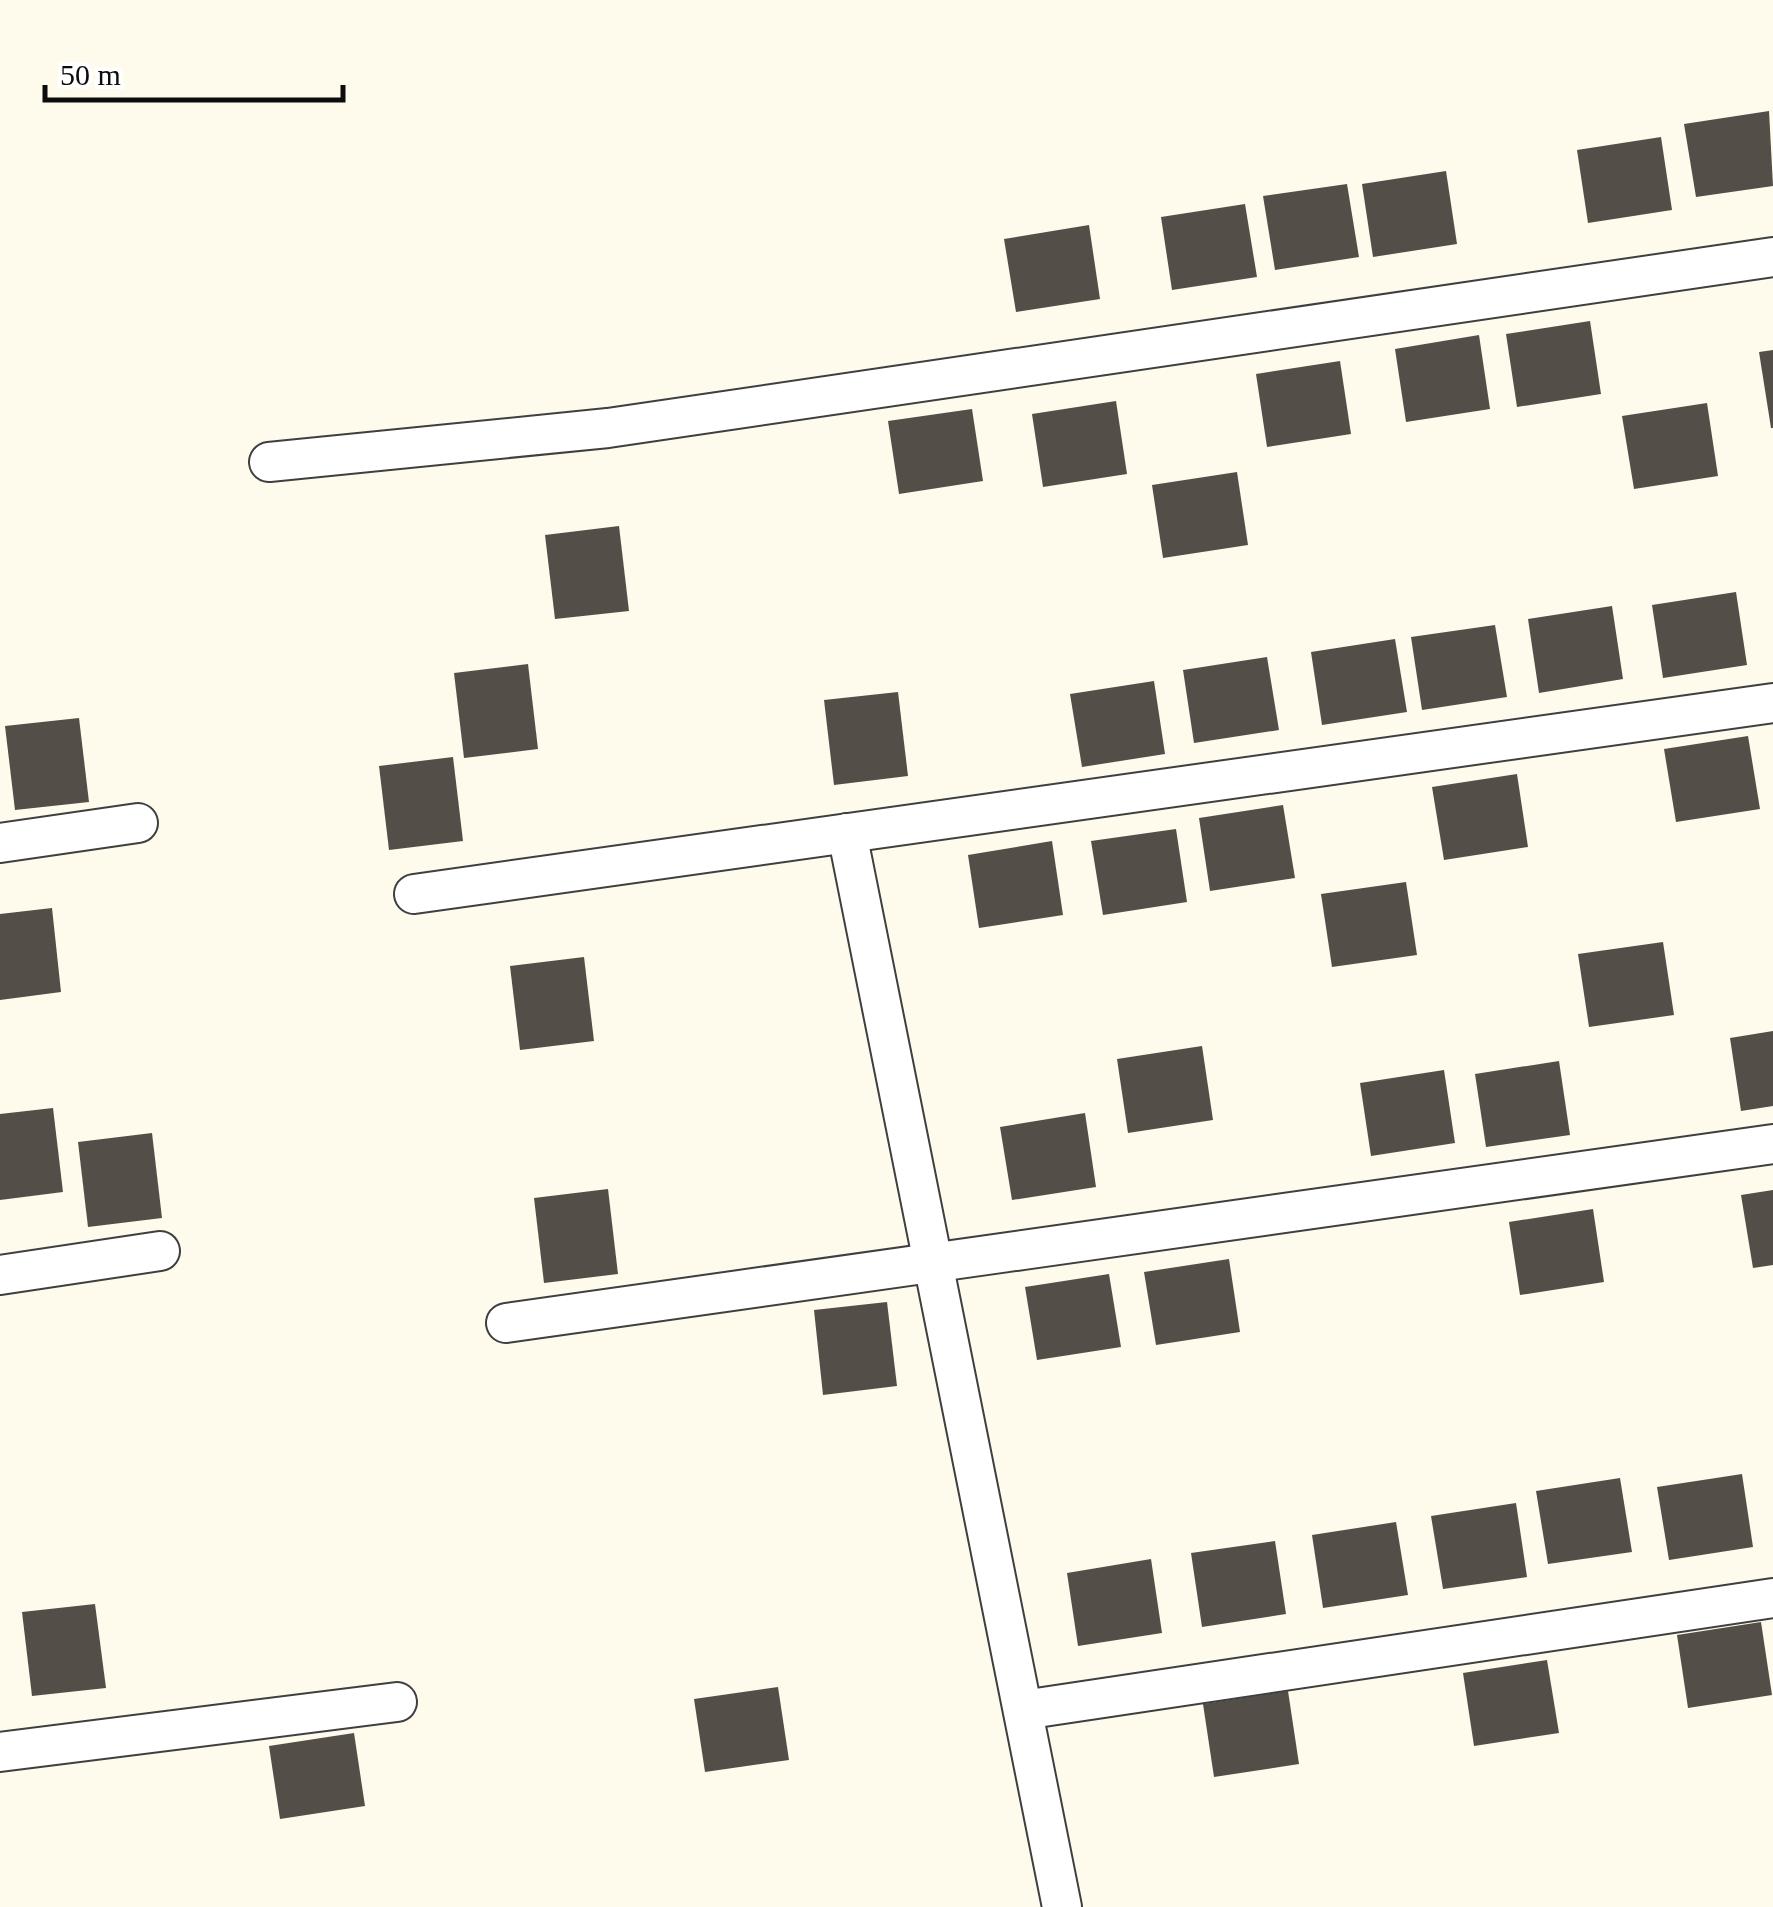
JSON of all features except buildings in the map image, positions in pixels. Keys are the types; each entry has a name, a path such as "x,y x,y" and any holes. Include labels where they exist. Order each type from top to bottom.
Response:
{"street":[{"path":"268,462 608,428 1773,257"},
{"path":"414,894 1773,703"},
{"path":"0,843 138,823"},
{"path":"846,834 1062,1907"},
{"path":"506,1323 1773,1144"},
{"path":"0,1276 160,1251"},
{"path":"1023,1710 1773,1598"},
{"path":"0,1752 397,1702"}]}
